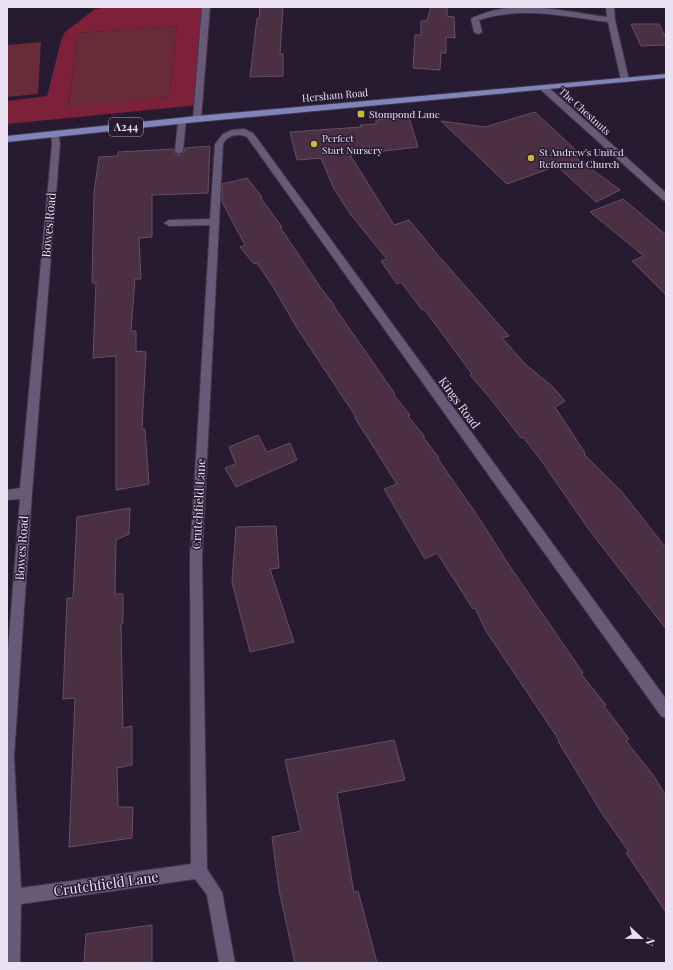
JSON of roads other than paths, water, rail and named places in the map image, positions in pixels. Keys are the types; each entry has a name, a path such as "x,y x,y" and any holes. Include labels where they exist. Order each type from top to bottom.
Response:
{"main road":[{"name":"Hersham Road","path":"7,139 198,119 666,76"}],"street":[{"path":"198,119 206,7"},
{"path":"610,7 611,20 625,80"},
{"path":"478,32 475,19 486,14 527,10 611,20"},
{"name":"The Chestnuts","path":"544,88 666,198"},
{"path":"179,151 182,121"},
{"name":"Kings Road","path":"220,139 224,136 238,132 244,132 250,135 666,711"},
{"name":"Bowes Road","path":"12,963 13,897 7,756 26,493 56,144 55,134"},
{"name":"Crutchfield Lane","path":"13,897 199,871 196,557 214,222 220,139"},
{"path":"169,223 214,222"},
{"path":"7,495 26,493"},
{"path":"199,871 214,892 227,963"}],"place":[{"name":"Stompond Lane","path":"361,114"},
{"name":"Perfect Start Nursery","path":"314,144"},
{"name":"St Andrew's United Reformed Church","path":"531,158"}]}
